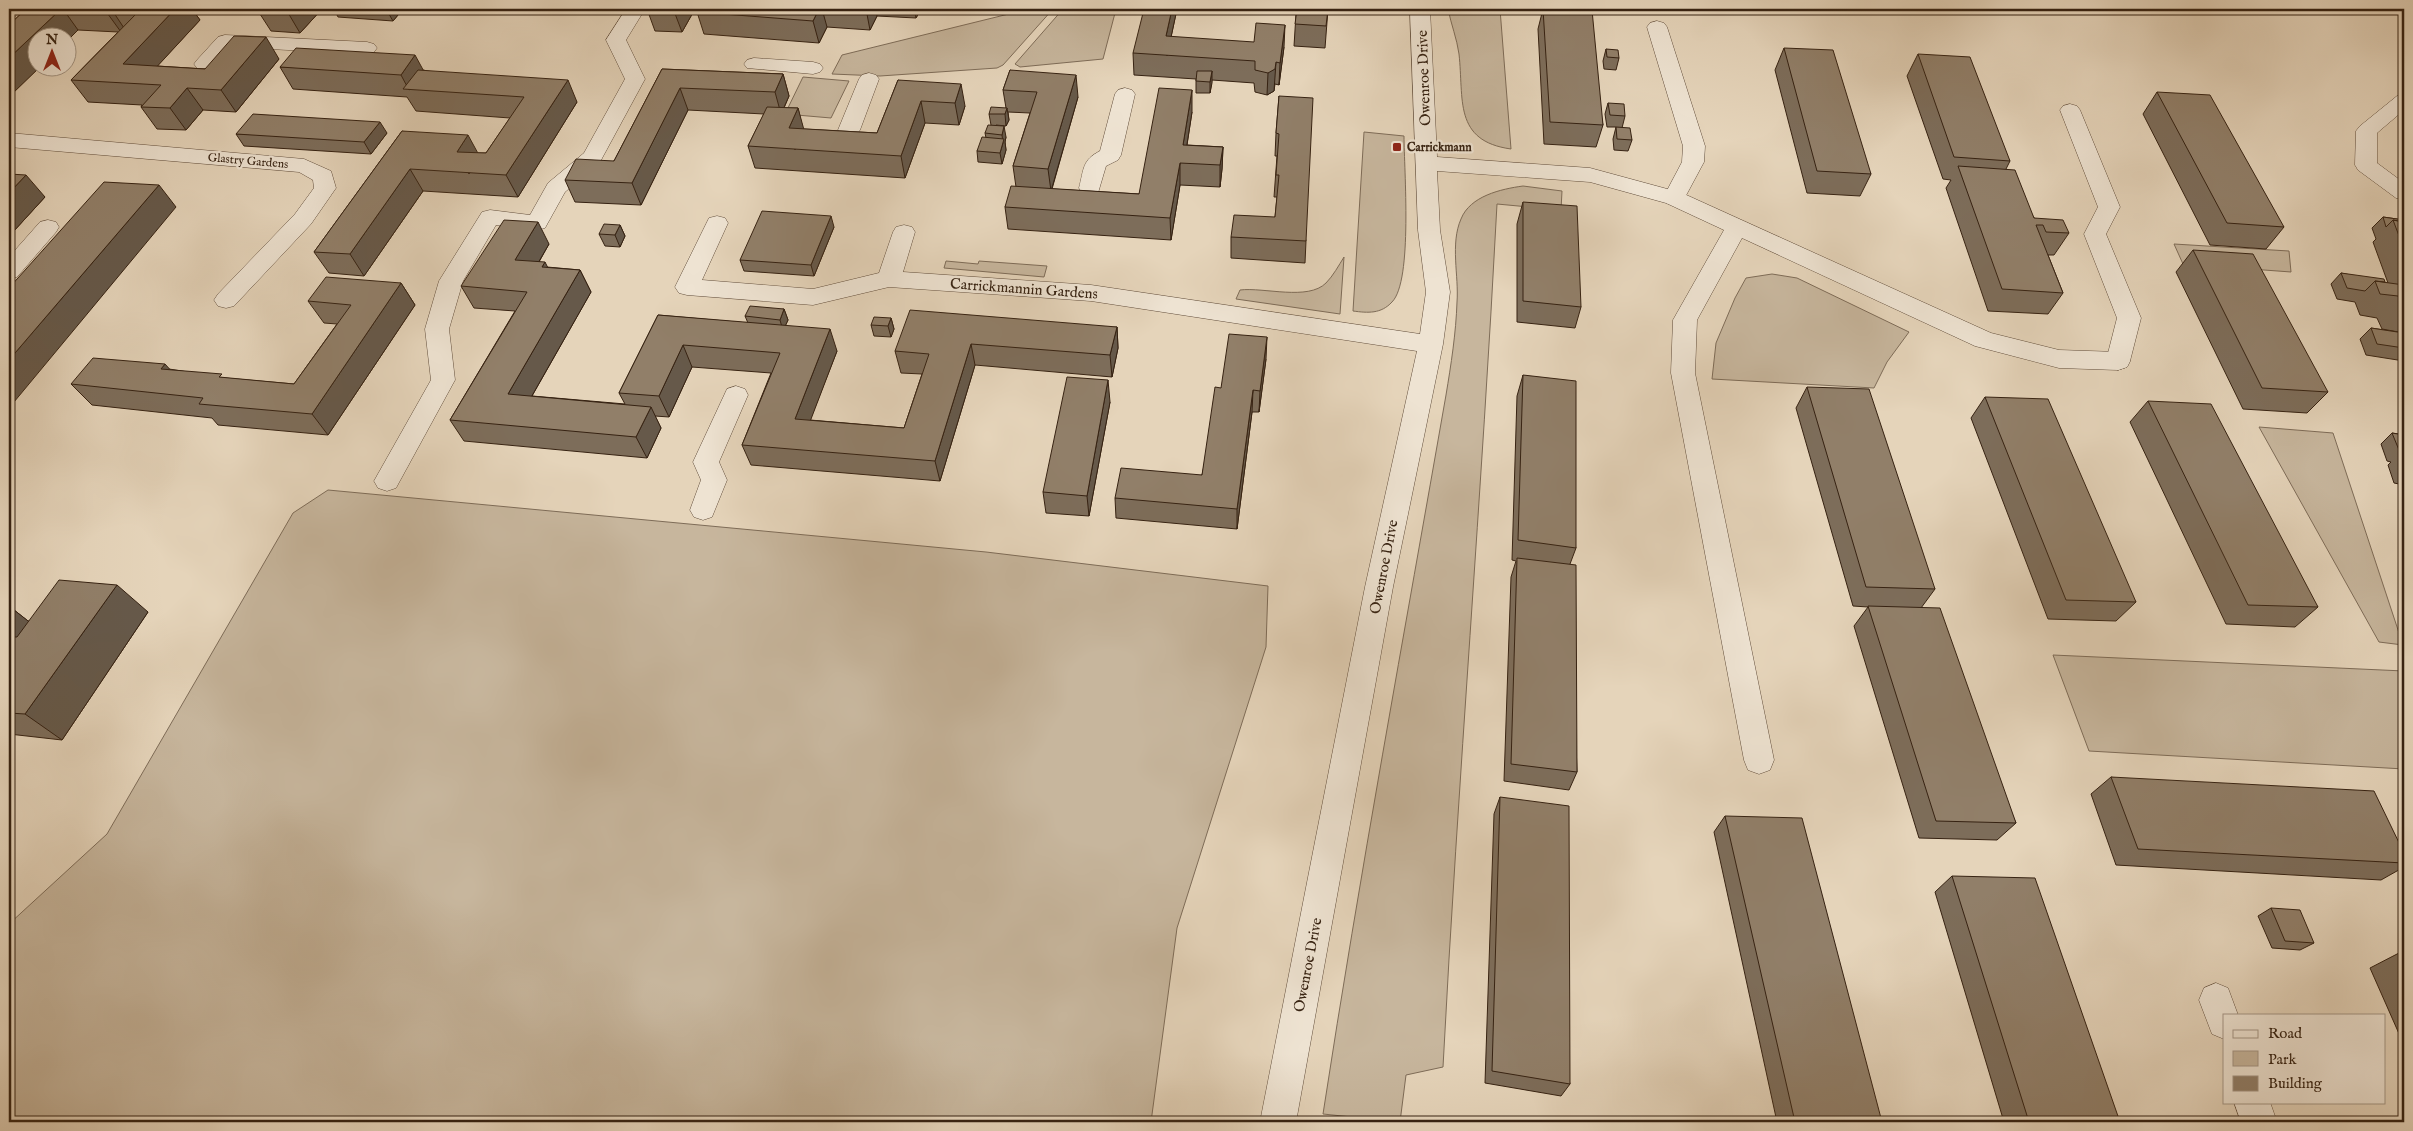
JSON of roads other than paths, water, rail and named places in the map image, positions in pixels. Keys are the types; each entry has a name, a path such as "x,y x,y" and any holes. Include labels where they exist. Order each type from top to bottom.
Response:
{"street":[{"path":"9,12 14,9"},
{"path":"387,481 443,380 437,329 451,281 490,217 537,223 556,188 592,157 635,80 616,40 635,9"},
{"name":"Owenroe Drive","path":"1278,1122 1379,588 1431,344 1438,292 1430,230 1420,9"},
{"path":"1657,27 1694,146 1693,162 1674,198"},
{"path":"204,64 225,42 367,48"},
{"path":"754,64 813,68"},
{"path":"848,130 869,80"},
{"path":"1090,188 1096,162 1110,155 1125,94"},
{"path":"2404,100 2367,131 2366,165 2404,194"},
{"path":"1428,163 1590,175 1674,198 1984,340 2059,359 2118,361 2129,318 2095,234 2109,207 2070,110"},
{"name":"Glastry Gardens","path":"9,140 304,166 324,176 325,188 303,219 226,300"},
{"name":"Carrickmannin Gardens","path":"717,222 688,288 812,297 889,279 1091,293 1431,344"},
{"path":"1738,226 1685,320 1683,373 1759,760"},
{"path":"9,271 48,227"},
{"path":"889,279 904,232"},
{"path":"703,510 714,480 706,462 736,395"},
{"path":"2253,1104 2259,1122"}],"place":[{"name":"Carrickmann","path":"1397,147"}]}
